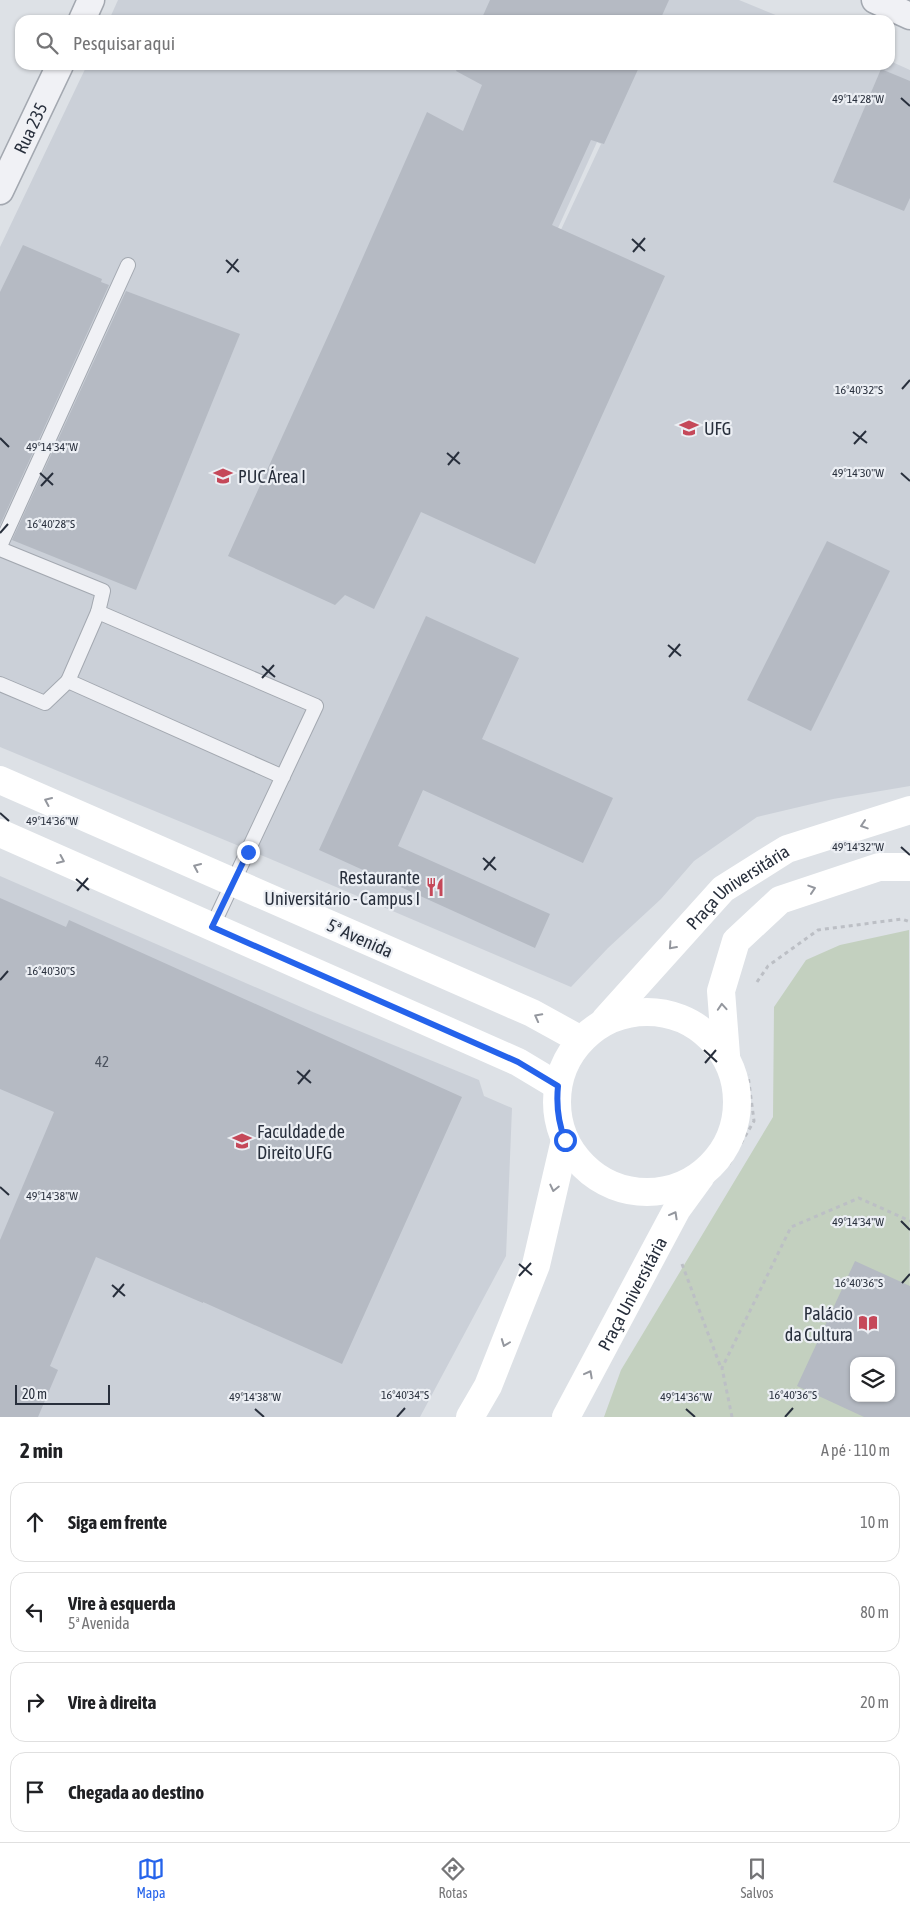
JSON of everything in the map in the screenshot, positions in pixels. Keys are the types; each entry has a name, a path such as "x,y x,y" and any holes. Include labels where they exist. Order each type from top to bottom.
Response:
{"main road":[{"name":"5ª Avenida","path":"0,780 532,1013 581,1040"},
{"name":"Praça Universitária","path":"603,1022 723,890 787,850 910,810"},
{"path":"0,833 518,1062 558,1086"},
{"name":"Praça Universitária","path":"566,1417 677,1209 714,1172 733,1131 738,1106 736,1060 721,991 736,941 780,900 879,867 910,867"},
{"path":"714,1172 679,1186 653,1193 625,1190 600,1180 579,1163 565,1140 559,1123 556,1105 558,1086 566,1061 581,1040 603,1022 630,1012 658,1011 685,1018 708,1034 736,1060"},
{"path":"470,1417 488,1386 536,1265 565,1140"}],"street":[{"path":"84,15 91,0"},
{"path":"875,0 910,16"},
{"name":"Rua 235","path":"0,190 58,70"}],"lane":[{"path":"0,684 45,703 68,681 98,612 103,591 0,548 128,265"},
{"path":"98,612 316,706 212,927"},
{"path":"68,681 282,777"}],"path":[{"path":"754,988 768,966 818,930 902,920 910,922"},
{"path":"714,1172 754,1121 736,1060"},
{"path":"722,1368 791,1227 859,1198 910,1221"},
{"path":"682,1262 722,1368 732,1417"}],"shaded area":[{"path":"118,0 739,0 776,15 111,15"},
{"path":"895,63 910,70 910,786 833,799 757,817 694,861 661,899 608,948 571,987 268,858 0,747 0,247 85,70 895,70","holes":["597,142 601,144 447,473"]},
{"path":"0,876 308,1010 479,1080 484,1096 512,1108 506,1256 420,1417 0,1417"}],"green space":[{"path":"909,930 910,1417 604,1417 621,1370 773,1117 774,1007 806,960 840,945"}],"building":[{"path":"490,0 669,0 662,15 483,15"},
{"path":"638,70 604,144 591,140 552,225 665,276 535,564 421,512 374,609 345,595 335,605 228,556 427,112 463,131 482,85 456,71"},
{"path":"881,70 910,81 910,198 904,211 833,182"},
{"path":"23,245 102,279 101,282 109,285 0,525 0,292"},
{"path":"126,291 240,334 136,590 12,540"},
{"path":"827,541 890,571 811,731 747,700"},
{"path":"426,616 519,658 482,739 613,798 583,863 423,790 398,846 550,914 535,948 319,850"},
{"name":"Faculdade de Direito UFG","path":"0,898 66,927 69,920 462,1097 342,1364 96,1257 50,1366 58,1370 38,1417 0,1417 0,1240 54,1112 0,1089"},
{"name":"Palácio da Cultura","path":"855,1261 910,1286 910,1417 864,1417 797,1386"}],"place":[{"name":"UFG","path":"689,428"},
{"name":"PUC Área I","path":"223,476"},
{"name":"Restaurante Universitário - Campus I","path":"435,887"},
{"name":"Faculdade de Direito UFG","path":"242,1141"},
{"name":"Palácio da Cultura","path":"868,1323"}],"route":[{"path":"248,852 212,927 518,1062 558,1086 556,1105 559,1123 565,1140"}]}
